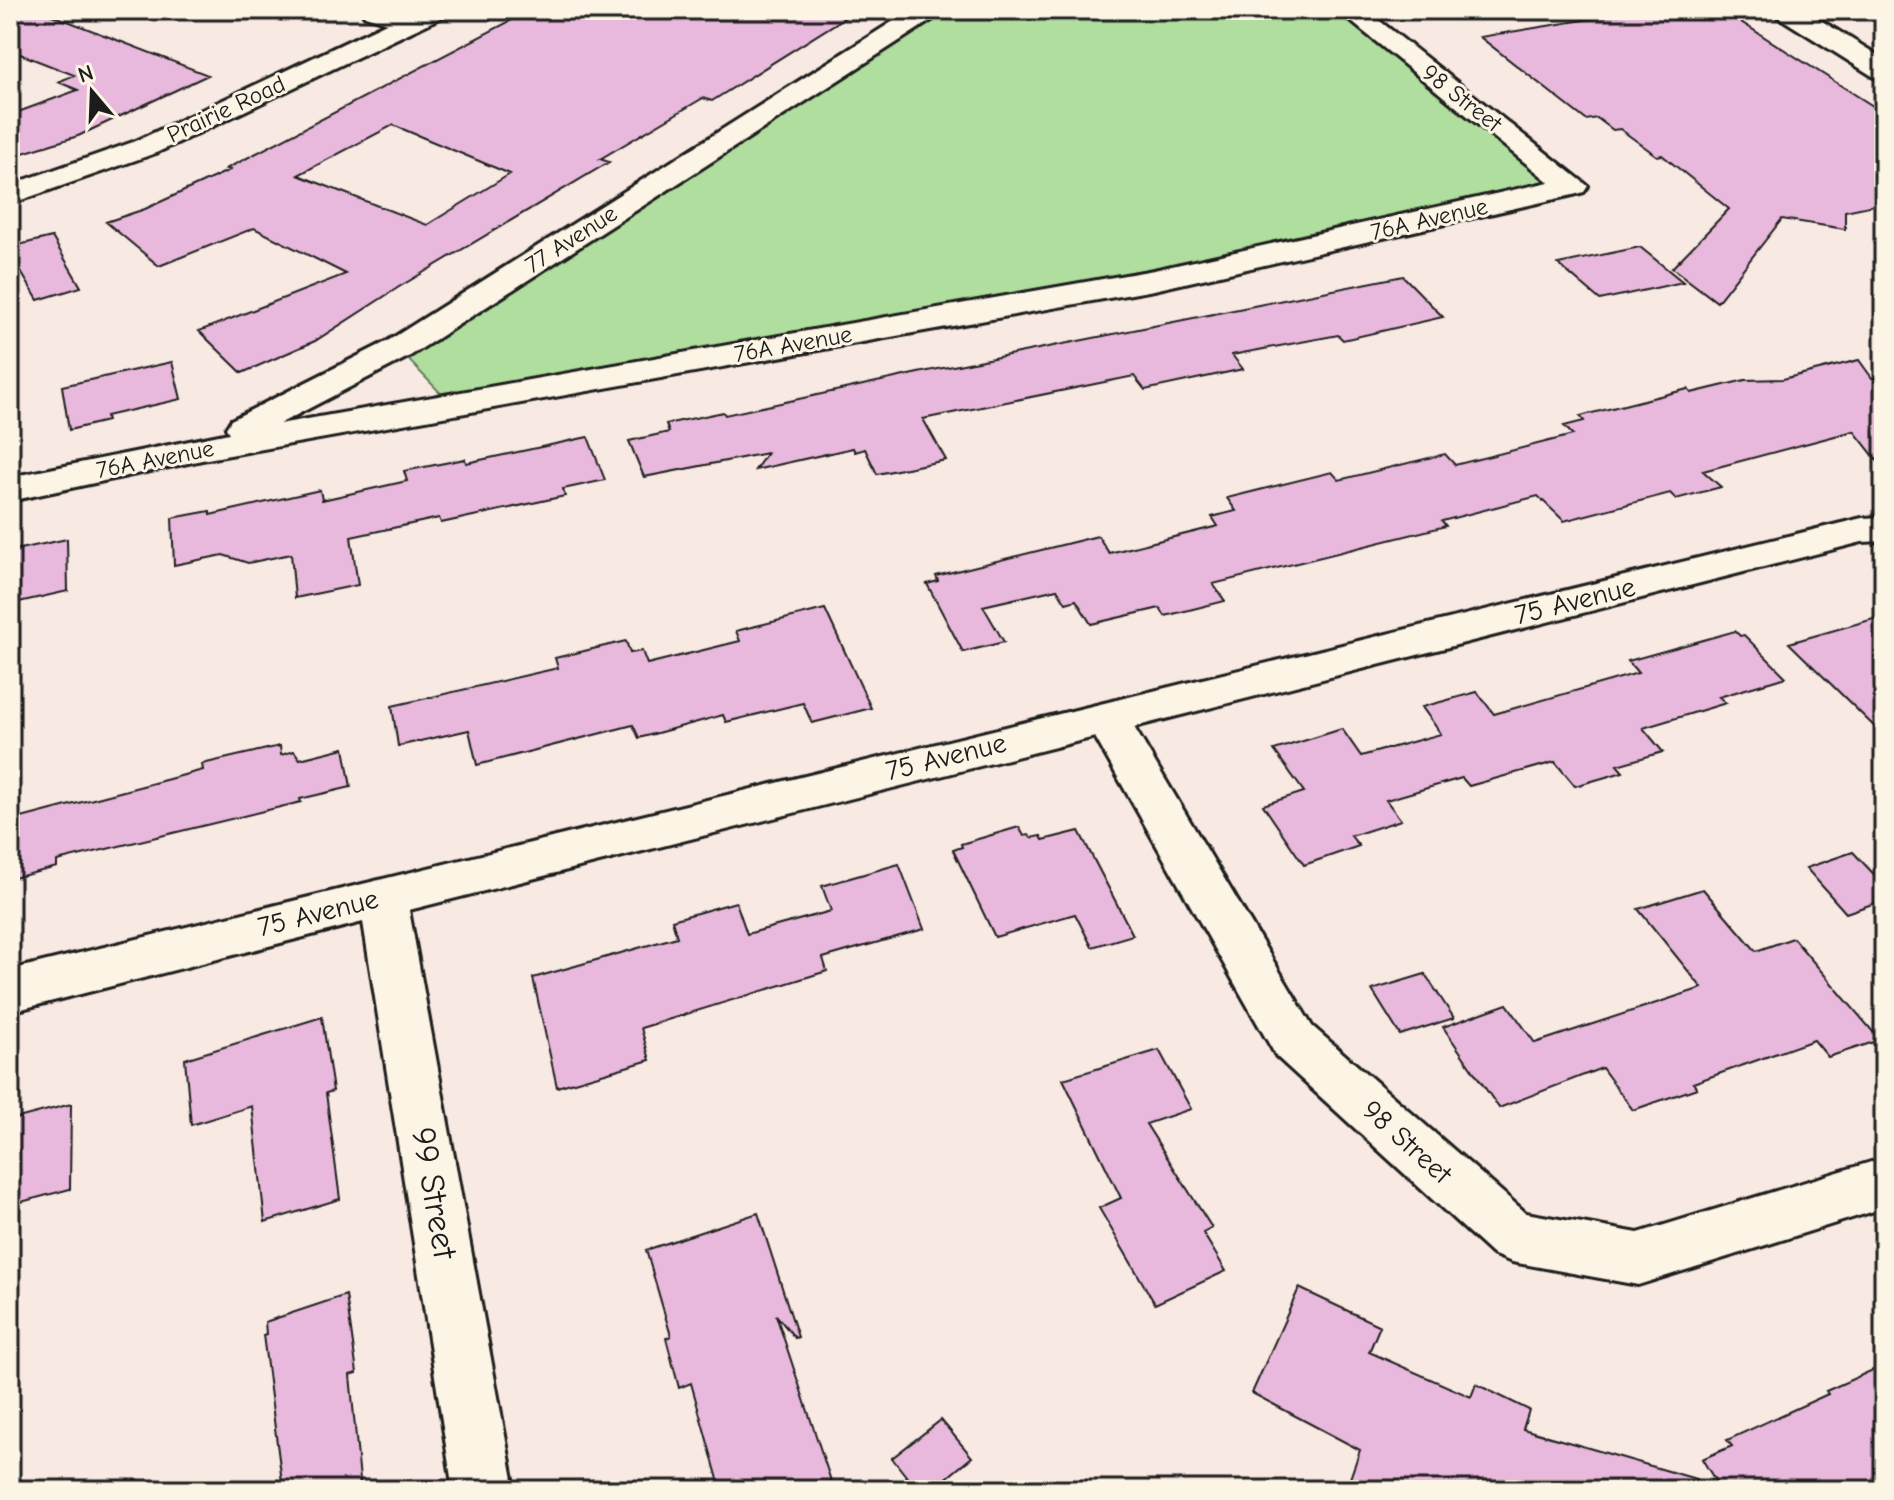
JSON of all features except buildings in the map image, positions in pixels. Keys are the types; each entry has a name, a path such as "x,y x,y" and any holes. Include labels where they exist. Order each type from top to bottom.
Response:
{"street":[{"path":"374,10 423,16"},
{"name":"77 Avenue","path":"202,449 398,349 929,10"},
{"name":"98 Street","path":"1350,10 1573,186"},
{"path":"1786,10 1884,71"},
{"name":"Prairie Road","path":"10,195 146,147 423,16"},
{"name":"76A Avenue","path":"10,489 202,449 1154,280 1573,186"},
{"path":"398,349 452,405"},
{"name":"75 Avenue","path":"10,991 1862,530 1884,529"},
{"name":"98 Street","path":"1106,717 1294,1041 1512,1236 1638,1259 1884,1183"},
{"name":"99 Street","path":"383,897 484,1490"}],"green space":[{"path":"929,10 1350,10 1573,186 452,405 398,349"}]}
